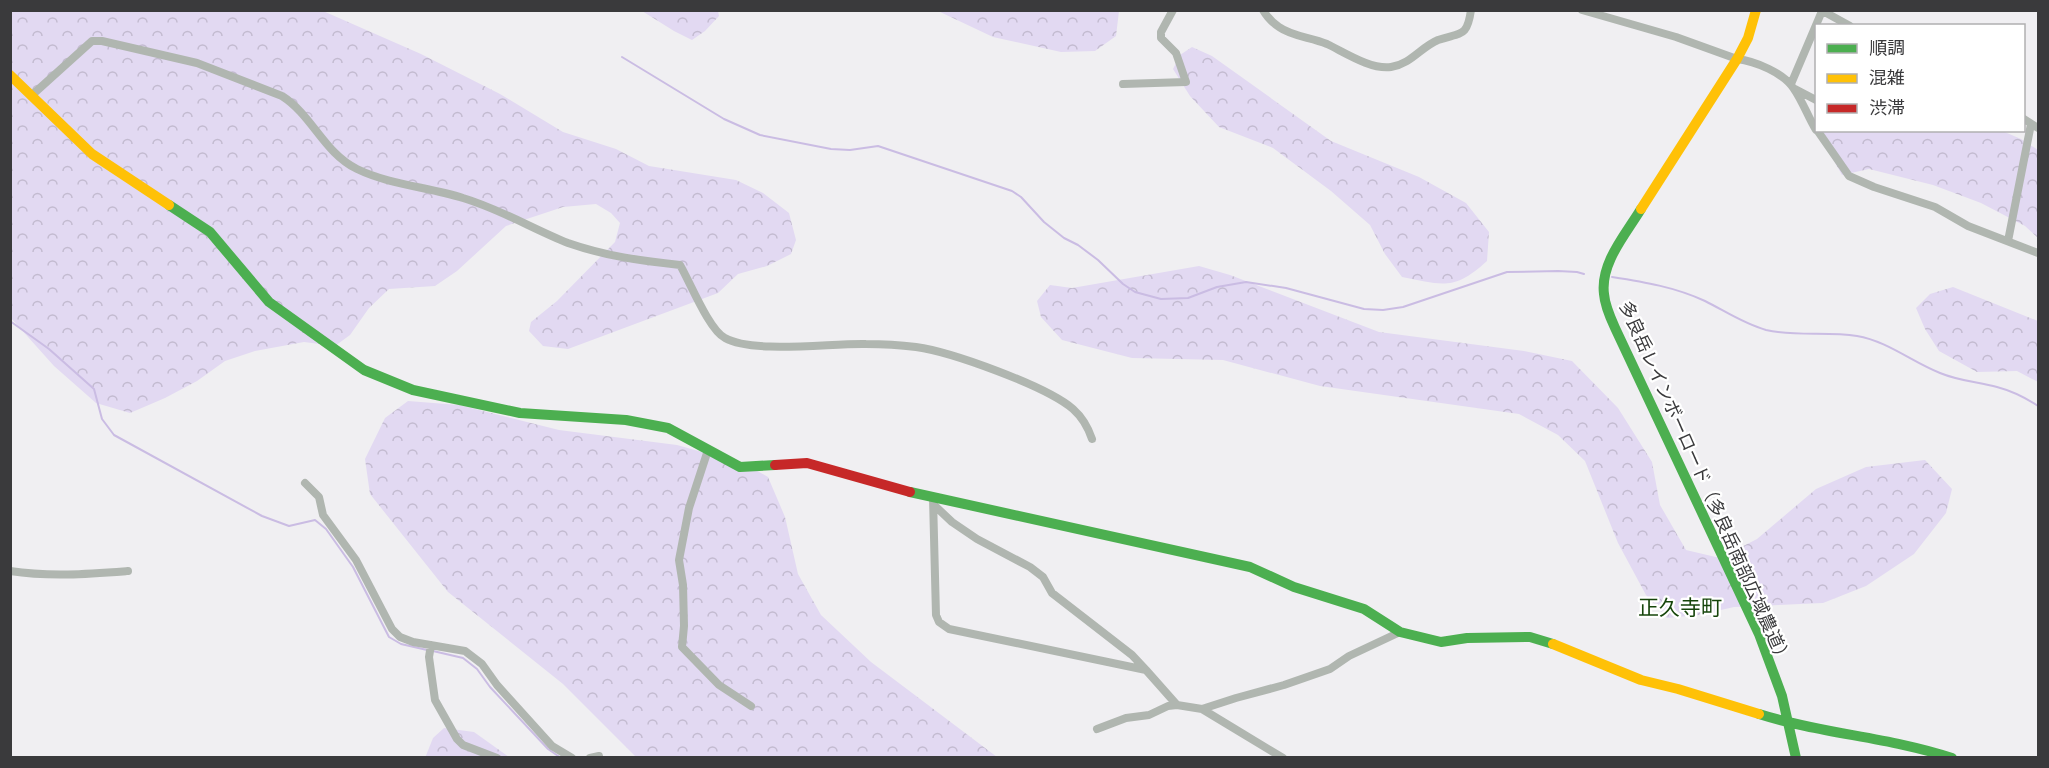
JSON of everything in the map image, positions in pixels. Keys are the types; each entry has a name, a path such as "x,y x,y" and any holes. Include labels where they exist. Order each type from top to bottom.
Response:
{"street":[{"path":"1123,84 1186,82 1176,53 1161,38 1161,32 1173,10"},
{"path":"1263,10 1279,28 1300,37 1325,43 1356,59 1389,68 1406,63 1436,41 1462,35 1468,27 1471,10"},
{"path":"1582,10 1676,37 1737,59 1747,60 1767,69 1815,99"},
{"name":"多良岳レインボーロード（多良岳南部広域農道）","path":"1756,10 1748,38 1737,59 1613,254 1602,288 1603,298 1616,330 1760,634 1789,724 1796,758"},
{"path":"1821,11 1846,24"},
{"path":"1792,86 1815,27"},
{"path":"31,96 92,41 102,41 197,63 282,96 293,103 339,157 357,168 382,178 464,198 569,243 642,261 680,265 714,331 725,339 741,344 766,346 852,344 916,347 950,355 1049,394 1072,409 1088,427 1092,439"},
{"path":"10,75 92,154 210,232 269,302 364,370 413,390 520,413 626,420 668,428 740,467 807,464 933,502 1250,567 1294,587 1364,609 1400,632 1441,642 1467,638 1530,637 1544,640 1641,680 1678,689 1789,724 1928,750 1952,758"},
{"path":"1792,86 1815,126"},
{"path":"2008,241 2029,123"},
{"path":"1818,132 1834,158 1849,176 1874,187 1935,207 1968,226 2038,253"},
{"path":"708,450 689,508 679,560 683,585 682,647 719,685 751,706"},
{"path":"305,483 319,497 323,515 356,560 392,629 400,637 413,642 465,651 482,664 497,685 552,746 572,758"},
{"path":"933,502 936,615 939,622 949,628 1146,670"},
{"path":"933,502 952,522 977,539 1030,567 1043,577 1052,593 1132,655 1177,705"},
{"path":"10,571 83,575 128,571"},
{"path":"1202,709 1284,686 1330,669 1350,656 1400,632"},
{"path":"431,645 429,657 435,700 457,739 463,745 497,758"},
{"path":"1097,729 1126,718 1149,715 1168,706 1177,705 1202,709 1283,758"}],"green space":[{"path":"11,11 323,11 421,54 500,94 563,132 616,149 649,166 736,180 763,193 789,213 796,240 791,254 767,266 738,274 718,293 568,349 543,346 529,331 531,322 557,301 615,242 620,223 611,213 596,204 563,207 506,226 457,271 435,286 389,289 369,308 350,335 335,346 304,342 255,351 225,361 197,381 130,413 96,403 54,366 11,318"},
{"path":"642,11 718,11 719,16 705,31 692,40"},
{"path":"938,11 1119,11 1116,36 1095,51 1061,52 993,37"},
{"path":"1192,47 1212,56 1331,141 1419,177 1466,203 1489,232 1487,261 1466,277 1448,283 1402,277 1385,254 1370,225 1331,191 1273,148 1219,127 1190,96 1173,69 1180,55"},
{"path":"1822,132 2005,132 2038,150 2038,238 2025,226 1981,203 1933,185 1869,169 1842,175"},
{"path":"1199,266 1230,275 1379,332 1524,351 1572,361 1618,408 1652,462 1660,505 1686,550 1720,558 1757,539 1816,489 1866,467 1925,460 1952,489 1946,513 1914,554 1866,586 1823,603 1734,607 1699,615 1667,618 1646,595 1618,543 1585,461 1558,435 1519,414 1320,386 1223,360 1132,358 1062,340 1041,317 1037,301 1050,285 1072,288"},
{"path":"1953,287 2038,321 2038,382 2017,371 1977,372 1939,351 1925,329 1916,308 1930,294"},
{"path":"408,401 459,405 559,430 677,445 745,464 768,477 785,517 798,574 821,615 871,662 997,757 636,757 563,684 448,592 370,494 365,459 385,418"},
{"path":"444,728 474,732 509,757 425,758 433,738"}],"waterway":[{"path":"622,57 724,119 760,135 831,149 850,150 878,146 1012,191 1021,197 1044,222 1098,260 1123,284 1135,292 1161,299 1188,298 1217,287 1246,282 1286,288 1364,309 1383,310 1403,307 1507,272 1558,271 1584,274"},
{"path":"1612,277 1682,292 1766,330 1857,336 1879,342 1940,373 2003,389 2038,406"},
{"path":"10,321 49,349 94,389 102,419 114,435 262,516 289,526 315,520 326,529 353,567 389,637 401,644 427,650"},
{"path":"433,651 463,658 477,669 490,687 548,749 561,758"}],"traffic: fast":[{"path":"169,205 210,232 269,302 364,370 413,390 520,413 626,420 668,428 740,467 775,465"},
{"path":"1641,209 1615,249 1606,271 1604,294 1608,313 1759,634 1782,696 1796,758"},
{"path":"910,492 1250,567 1294,587 1364,609 1400,632 1441,642 1467,638 1530,637 1553,644"},
{"path":"1759,714 1783,721 1904,745 1952,758"}],"traffic: slow":[{"path":"1641,209 1737,59 1748,38 1756,10"},
{"path":"10,75 92,154 169,205"},
{"path":"1553,644 1641,680 1759,714"}],"traffic: jam":[{"path":"775,465 807,463 910,492"}],"district":[{"name":"正久寺町","path":"1680,608"}]}
